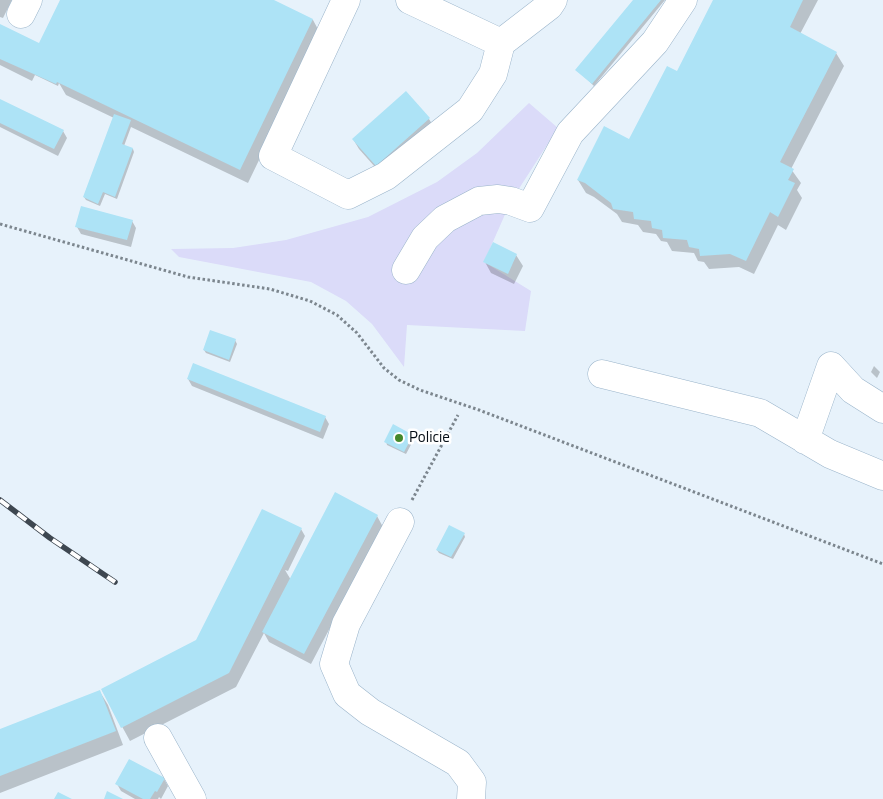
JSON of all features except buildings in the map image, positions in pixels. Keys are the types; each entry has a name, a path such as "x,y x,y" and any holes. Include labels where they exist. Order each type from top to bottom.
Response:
{"lane":[{"path":"346,0 273,156 348,195 386,176 470,110 493,74 501,44 553,0"},
{"path":"410,0 501,44"},
{"path":"406,270 425,238 444,219 472,204 479,201 498,199 511,201 530,208 570,133 655,42 683,0"},
{"path":"805,440 831,366 853,390 883,409"},
{"path":"602,374 760,412 830,454 883,476"},
{"path":"400,522 346,624 334,664 347,694 370,712 458,762 472,782 471,799"},
{"path":"158,738 192,799"}],"path":[{"path":"0,224 188,277 270,289 310,301 337,315 357,333 384,368 399,380 420,390 883,564"},
{"path":"400,522 458,415"}],"shaded area":[{"path":"529,103 558,128 511,201 484,262 531,291 525,331 407,325 404,367 372,324 346,301 311,282 179,257 171,249 233,248 286,240 368,217 437,182 477,153"}],"railway":[{"path":"0,500 50,538 115,582"}],"place":[{"name":"Policie","path":"399,438"}]}
